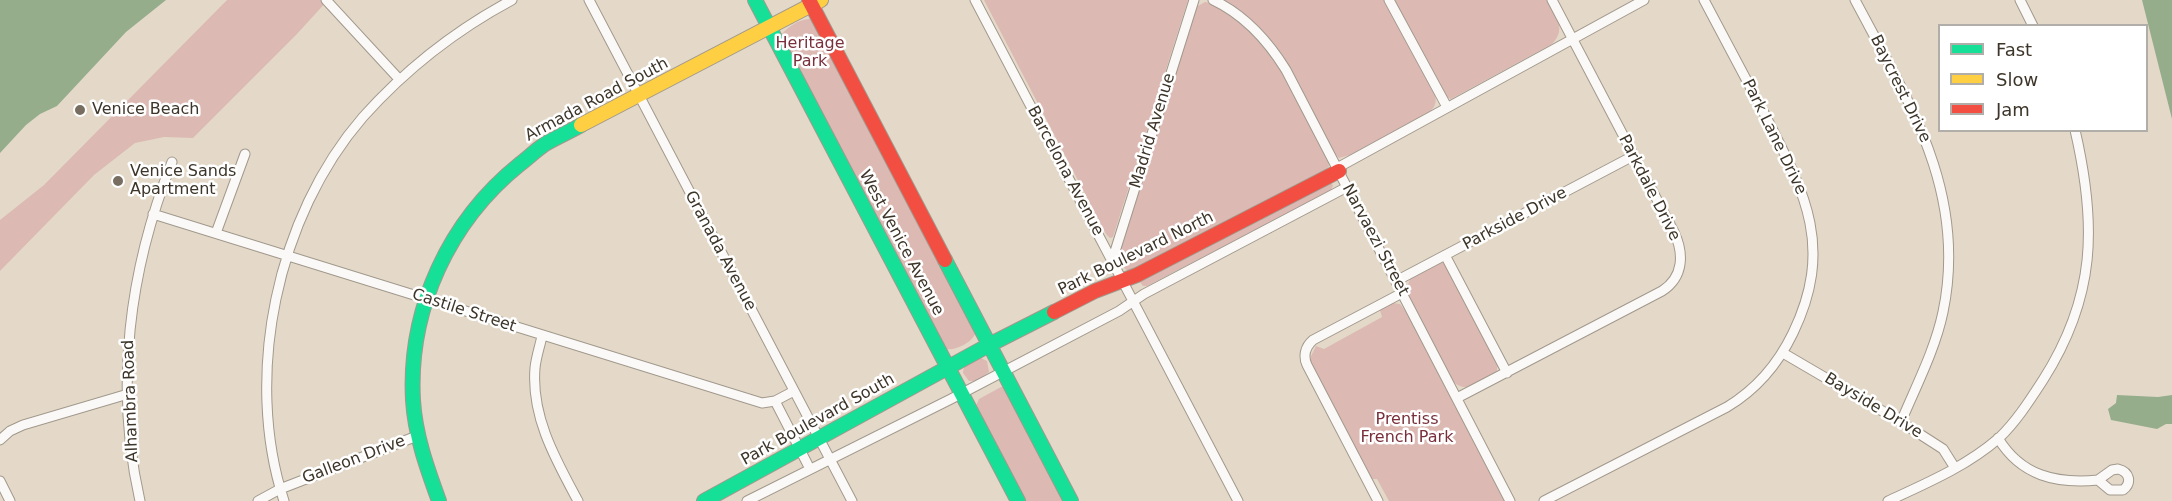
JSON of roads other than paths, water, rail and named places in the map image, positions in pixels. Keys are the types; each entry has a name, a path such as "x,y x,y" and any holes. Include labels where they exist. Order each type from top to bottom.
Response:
{"street":[{"path":"326,0 399,79"},
{"path":"284,501 270,427 267,366 275,304 288,255 304,213 330,162 363,117 399,79 450,38 512,0"},
{"name":"Granada Avenue","path":"589,0 852,501"},
{"name":"West Venice Avenue","path":"755,0 1018,501"},
{"name":"Barcelona Avenue","path":"975,0 1238,501"},
{"name":"Madrid Avenue","path":"1112,261 1194,0"},
{"name":"Narvaezi Street","path":"1213,0 1248,23 1279,59 1510,501"},
{"path":"1389,0 1447,107"},
{"name":"Parkdale Drive","path":"1457,398 1662,291 1675,278 1681,260 1677,239 1552,0"},
{"name":"Park Boulevard North","path":"947,367 1095,291 1137,275 1338,169 1644,0"},
{"name":"Park Lane Drive","path":"1544,501 1727,407 1756,385 1783,353 1802,313 1810,286 1812,242 1804,195 1704,0"},
{"name":"Baycrest Drive","path":"1855,0 1910,103 1924,135 1940,180 1947,221 1949,264 1943,311 1933,345 1901,422"},
{"path":"2020,0 2031,24"},
{"name":"Armada Road South","path":"439,501 417,436 413,402 414,346 424,298 440,259 459,227 480,199 502,177 543,146 814,2"},
{"name":"West Venice Avenue","path":"814,2 1071,501"},
{"path":"1888,501 1955,468 1998,438 2029,401 2059,355 2079,306 2085,273 2088,222 2086,187 2075,132"},
{"path":"216,233 245,154"},
{"name":"Parkside Drive","path":"1396,281 1634,156"},
{"name":"Alhambra Road","path":"140,501 132,448 128,394 129,327 144,245 172,162"},
{"path":"747,501 1003,372 1347,187"},
{"name":"Castile Street","path":"153,213 762,403 775,401"},
{"path":"1445,255 1507,373"},
{"path":"1378,501 1307,366 1305,355 1313,340 1402,293"},
{"path":"542,336 535,368 539,415 548,444 578,501"},
{"name":"Bayside Drive","path":"1783,353 1901,422 1945,452 1955,468"},
{"name":"Park Boulevard South","path":"704,501 947,367"},
{"path":"794,391 775,401 810,469"},
{"path":"0,440 23,424 128,394"},
{"name":"Galleon Drive","path":"258,501 280,489 417,436"},
{"path":"1998,438 2009,456 2034,472 2064,479 2098,480"},
{"path":"0,481 10,501"}],"place":[{"name":"Venice Beach","path":"80,110"},
{"name":"Venice Sands Apartment","path":"118,181"}],"park label":[{"name":"Heritage Park","path":"810,53"},
{"name":"Prentiss French Park","path":"1407,429"}]}
